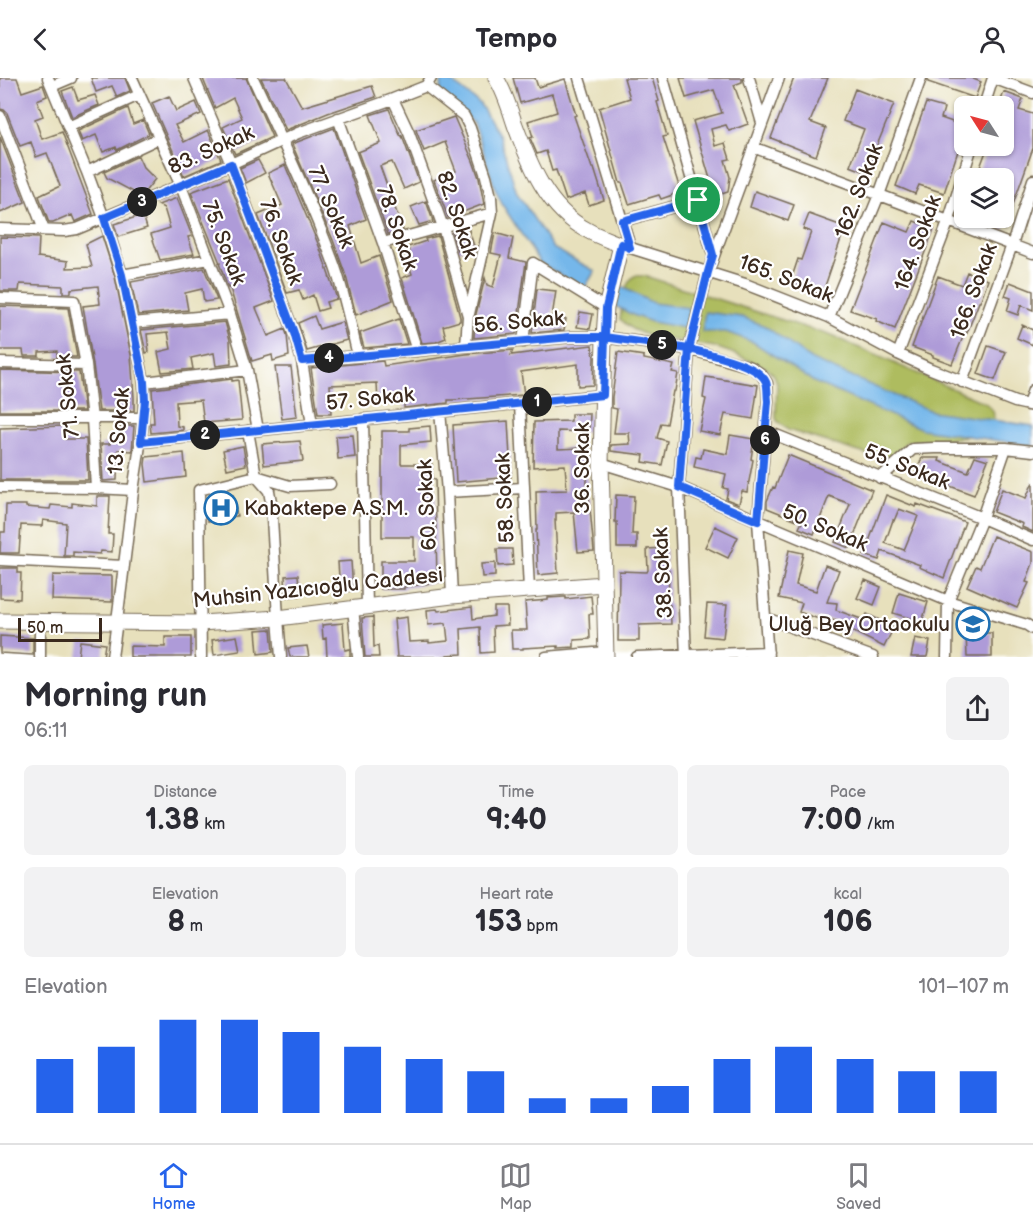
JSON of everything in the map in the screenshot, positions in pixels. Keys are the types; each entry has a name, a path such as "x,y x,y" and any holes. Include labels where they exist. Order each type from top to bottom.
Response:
{"main road":[{"name":"165. Sokak","path":"496,78 544,190 574,222 586,230 625,246"},
{"name":"36. Sokak","path":"606,655 601,463 604,337 606,308 625,246"},
{"name":"Muhsin Yazıcıoğlu Caddesi","path":"0,621 200,623 278,618 452,596 604,584"}],"street":[{"path":"50,82 71,78"},
{"name":"75. Sokak","path":"132,78 181,186 230,314 247,370 256,476"},
{"name":"76. Sokak","path":"194,78 231,164 294,333 302,361 312,424"},
{"name":"77. Sokak","path":"253,78 282,140 335,268 358,356"},
{"path":"579,78 622,221 625,246"},
{"path":"663,78 713,255"},
{"path":"748,78 762,123"},
{"name":"38. Sokak","path":"686,656 679,487 689,349 713,255 779,78"},
{"name":"162. Sokak","path":"829,317 879,195 921,78"},
{"path":"987,96 993,78 1033,93"},
{"name":"13. Sokak","path":"50,82 87,172 122,275 144,382 144,418 111,657"},
{"path":"428,82 464,116 470,128 491,197 492,213 468,316"},
{"name":"83. Sokak","path":"0,229 64,231 77,229 181,186 282,140 393,99 428,82"},
{"path":"68,127 139,95"},
{"name":"82. Sokak","path":"393,99 409,133 443,226 468,316 466,346"},
{"path":"0,116 44,230"},
{"name":"78. Sokak","path":"338,118 383,243 417,351"},
{"path":"87,172 159,138"},
{"path":"753,147 1033,253"},
{"name":"164. Sokak","path":"898,354 949,220 969,156"},
{"name":"166. Sokak","path":"962,382 1033,180"},
{"path":"622,221 698,200"},
{"path":"383,243 492,213"},
{"name":"165. Sokak","path":"625,246 745,284 829,317 898,354 962,382 1015,402 1030,405"},
{"path":"122,275 209,259"},
{"path":"523,342 533,263 606,308"},
{"name":"71. Sokak","path":"0,298 74,301 86,365 96,488"},
{"path":"132,323 230,314"},
{"name":"56. Sokak","path":"302,361 571,337 604,337 689,349 751,367 761,374 767,383 766,431"},
{"path":"0,363 86,365"},
{"path":"144,382 247,370"},
{"path":"1030,405 1033,390"},
{"name":"57. Sokak","path":"141,442 603,395"},
{"name":"58. Sokak","path":"520,404 529,590"},
{"name":"60. Sokak","path":"440,411 452,596"},
{"path":"0,418 144,418"},
{"path":"358,657 363,419"},
{"path":"637,657 768,655 758,521 766,431"},
{"name":"55. Sokak","path":"766,431 1033,540"},
{"path":"880,478 913,449 1006,448 1033,451"},
{"path":"947,657 948,601 982,518 1006,448"},
{"name":"50. Sokak","path":"601,463 679,487 948,601 1031,623"},
{"path":"256,476 269,491 271,502 281,657"},
{"path":"201,657 199,490 256,476 290,486 330,484"},
{"path":"0,487 133,490"},
{"path":"447,492 523,488"},
{"path":"0,560 124,566"},
{"path":"766,618 855,654 873,657"},
{"path":"40,622 40,657"},
{"path":"546,657 606,655"}],"green space":[{"path":"634,276 645,276 832,336 985,403 993,413 993,426 962,437 907,441 895,456 885,460 788,430 776,418 777,383 774,375 767,368 715,347 649,336 632,329 620,319 625,290"}],"water":[{"path":"442,78 447,78 480,104 499,136 517,193 553,248 595,271 584,289 540,263 503,206 473,123 440,93"},
{"path":"618,285 653,303 689,308 684,328 652,322 611,304"},
{"path":"705,312 742,317 765,326 812,360 931,411 1033,426 1033,446 922,429 814,382 753,342 726,332 702,332"}],"building":[{"path":"0,78 17,78 22,92 43,85 47,96 37,100 43,116 35,119 42,139 62,132 93,214 75,222 72,215 49,223 39,196 60,186 47,153 36,157 31,142 20,146 7,113 0,109"},
{"path":"91,78 125,78 130,91 117,97 112,86 96,92"},
{"path":"246,78 272,137 235,154 223,127 242,118 233,98 215,108 203,79"},
{"path":"261,78 286,78 302,107 372,86 376,97 286,130"},
{"path":"513,78 535,78 538,87 565,79 576,115 574,116 604,200 589,205 585,193 566,200 556,170 552,171 546,151 537,154 530,138 533,137 528,121 557,112 552,94 520,103"},
{"path":"624,78 652,78 667,136 663,137 681,192 661,199 659,195 629,204 622,183 620,183 599,108 630,98"},
{"path":"680,78 742,78 742,82 734,85 748,124 729,131 726,125 711,129 715,146 725,143 730,159 725,160 730,177 728,192 715,196 693,121 722,113 714,90 686,98"},
{"path":"794,78 828,78 810,122 826,128 816,156 771,138"},
{"path":"928,78 971,78 981,82 976,96 969,96 928,82"},
{"path":"73,87 78,100 95,95 99,105 72,117 62,91"},
{"path":"855,89 894,104 866,172 850,166 864,129 843,121"},
{"path":"1004,92 1023,99 1019,110 1033,114 1033,148 1014,202 1014,168 980,168 984,156 1014,156 1014,96 1003,96"},
{"path":"169,96 176,111 196,102 201,114 175,125 184,142 208,130 221,160 184,176 152,103"},
{"path":"926,103 944,108 941,118 954,123 954,156 956,156 944,193 919,185 915,194 896,186"},
{"path":"128,108 133,124 143,120 149,134 117,150 116,147 103,152 96,135 82,141 78,131"},
{"path":"389,109 419,182 404,189 392,162 380,166 403,230 388,234 358,152 381,143 370,115"},
{"path":"454,117 479,178 484,204 448,217 434,180 456,171 445,142 424,151 416,130"},
{"path":"334,128 366,219 350,226 361,263 379,256 393,300 356,315 346,276 333,240 292,144"},
{"path":"0,137 25,202 0,213"},
{"path":"138,156 143,167 155,179 144,193 139,195 107,178 104,172"},
{"path":"258,160 265,173 246,183 240,168"},
{"path":"285,165 319,246 337,299 326,302 328,308 318,311 313,295 303,300 299,290 287,293 258,215 282,205 268,173"},
{"path":"228,178 274,301 256,308 268,336 285,329 287,335 289,356 273,361 272,355 252,361 230,288 228,288 191,192"},
{"path":"755,191 794,205 788,221 750,207"},
{"path":"177,198 192,236 188,237 194,254 160,260 151,234 170,228 164,208 158,205"},
{"path":"426,201 433,221 419,225 411,207"},
{"path":"809,214 845,227 822,295 790,283 811,232 803,229"},
{"path":"143,215 147,228 118,237 114,224"},
{"path":"914,221 934,229 895,329 876,321 877,319 850,310 884,222 909,232"},
{"path":"468,227 474,246 458,251 452,232"},
{"path":"495,233 513,238 509,258 526,262 516,334 474,338 475,318 485,278 487,285 493,287 501,255 491,253"},
{"path":"102,236 115,277 131,355 134,411 99,411 83,306 100,304 98,286 71,289 71,293 63,293 63,286 20,284 19,291 0,291 0,237 39,238 38,257 68,261 67,268 92,267 86,244"},
{"path":"438,236 460,321 443,326 446,338 436,342 422,343 402,278 412,274 410,268 415,266 408,247"},
{"path":"204,268 217,300 204,302 202,289 185,293 188,310 138,315 131,282"},
{"path":"967,272 988,280 952,364 912,347 938,276 962,285"},
{"path":"1010,282 1033,291 1033,310 1021,305 1018,315 1007,311 1011,298 1005,296"},
{"path":"537,289 556,291 552,317 566,319 564,330 532,333"},
{"path":"0,306 68,308 77,357 57,357 57,351 39,352 39,356 24,356 23,350 0,350"},
{"path":"580,312 593,314 590,329 577,327"},
{"path":"314,316 319,329 342,322 347,340 307,351 298,323"},
{"path":"399,319 407,344 364,348 360,333"},
{"path":"225,322 230,340 231,364 216,366 214,353 191,358 193,369 162,372 158,352 171,349 168,332 147,334 149,352 146,353 141,330"},
{"path":"1022,325 1033,330 1033,345 1017,338"},
{"path":"592,345 593,385 578,386 578,364 521,372 524,395 448,400 448,403 404,408 404,403 378,404 377,383 330,385 331,414 318,414 311,368 383,361 384,366 466,354 513,350 511,355"},
{"path":"988,346 1006,352 995,380 978,374"},
{"path":"618,352 644,356 644,359 674,365 672,372 678,373 667,424 661,423 657,438 667,441 662,465 643,462 644,455 611,451 611,445 630,444 629,433 614,433 617,409 612,408 612,397"},
{"path":"275,367 291,367 297,417 282,419"},
{"path":"0,370 79,372 84,411 0,411"},
{"path":"706,377 758,385 753,419 725,414 720,435 699,431 706,399 703,398"},
{"path":"232,379 232,381 238,380 242,420 204,423 201,400 176,402 177,426 183,427 183,430 151,433 150,423 154,423 152,389"},
{"path":"571,414 590,414 589,432 558,431 558,449 581,448 583,474 587,474 587,498 589,498 594,551 578,552 574,512 556,513 558,573 538,575 536,491 567,490 565,465 533,467 534,422 571,421"},
{"path":"508,421 511,477 456,482 453,425"},
{"path":"64,426 64,439 86,439 88,480 0,480 0,428"},
{"path":"120,426 134,426 132,451 118,450 117,480 103,481 101,444 110,444 110,438 119,439"},
{"path":"430,426 431,442 401,445 401,464 432,464 432,479 435,479 437,582 404,587 404,589 381,589 381,561 414,561 414,537 382,537 382,431 409,431 409,428"},
{"path":"353,435 355,457 338,459 336,436"},
{"path":"730,435 754,439 747,492 742,491 739,504 726,499 728,489 723,488 726,474 694,467 696,457 701,458 703,449 727,454"},
{"path":"300,441 303,461 264,465 262,444"},
{"path":"243,446 246,465 227,469 223,450"},
{"path":"184,453 186,477 147,482 146,457"},
{"path":"788,455 872,490 849,548 835,542 850,504 829,496 814,534 799,528 802,522 767,508 767,501 773,487 775,488"},
{"path":"975,456 988,460 974,495 915,474 922,458 940,458 939,461 968,472"},
{"path":"1033,482 1033,532 1022,527 1023,524 993,512 1002,489 1026,498"},
{"name":"Kabaktepe A.S.M.","path":"233,495 237,516 208,521 207,499"},
{"path":"616,495 634,496 632,534 637,534 637,548 617,548"},
{"path":"886,495 965,522 944,578 919,567 920,565 882,551 879,560 864,555","holes":["899,509 918,516 904,550 885,543"]},
{"path":"97,496 110,496 108,534 113,534 112,552 101,551 100,554 73,552 73,556 64,556 66,523 43,520 42,526 21,525 19,553 0,553 1,532 5,532 6,505 26,505 26,507 50,509 51,505 72,507 72,503 97,506"},
{"path":"715,526 738,537 728,558 705,547"},
{"path":"993,536 1033,552 1033,563 1026,582 1029,583 1017,608 967,586 976,566 980,568"},
{"path":"665,548 666,570 669,570 668,605 670,605 671,624 639,625 639,641 618,641 619,571 647,572 647,549"},
{"path":"497,549 512,549 513,565 498,566"},
{"path":"789,550 803,553 796,585 816,591 825,565 839,570 827,602 837,603 836,610 864,620 867,614 894,627 884,647 850,630 848,636 835,631 838,621 816,618 799,612 802,603 779,598"},
{"path":"351,561 353,591 340,592 338,562"},
{"path":"495,563 495,576 482,577 481,564"},
{"path":"0,568 18,568 18,573 21,573 20,599 0,598"},
{"path":"53,575 112,576 112,602 52,600"},
{"path":"298,575 300,596 286,597 285,576"},
{"path":"865,580 881,587 874,605 857,598"},
{"path":"899,593 928,602 922,622 893,613"},
{"path":"591,596 593,614 589,614 590,639 574,640 574,647 512,649 511,630 527,630 525,602 548,600 548,598 566,597 566,599"},
{"path":"707,604 727,605 723,638 704,636"},
{"path":"472,607 473,619 494,616 494,607 507,607 508,625 493,626 494,652 481,653 480,627 461,629 462,654 438,657 397,657 394,619 407,617 409,642 448,641 446,623 428,625 427,610"},
{"path":"373,617 374,647 378,646 379,657 365,657 362,618"},
{"path":"343,623 345,650 350,649 350,657 327,657 326,638 323,639 322,625"},
{"path":"271,629 273,652 258,654 256,630"},
{"path":"966,633 992,633 992,657 967,657"},
{"path":"0,636 33,638 33,655 0,653"},
{"path":"237,636 240,651 214,655 212,640"},
{"path":"165,637 191,637 191,657 130,657 130,646 165,647"},
{"path":"915,638 930,641 927,657 911,657"},
{"path":"80,641 105,644 103,657 78,657"},
{"path":"307,646 309,657 290,657 288,648"}],"place":[{"name":"Kabaktepe A.S.M.","path":"221,508"},
{"name":"Uluğ Bey Ortaokulu","path":"973,624"}],"route":[{"path":"698,200 622,221 630,248 621,244 606,308 604,337 603,395 141,442 145,400 144,382 122,275 104,218 231,164 294,333 302,361 597,336 604,337 689,349 679,487 758,521 768,401 767,383 761,374 751,367 689,349 713,255 698,200"}]}
